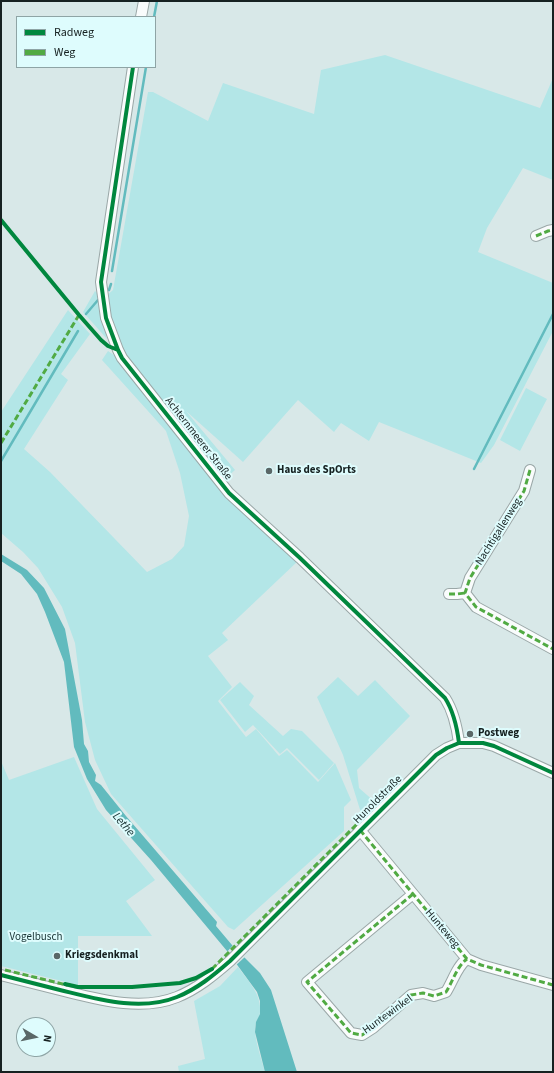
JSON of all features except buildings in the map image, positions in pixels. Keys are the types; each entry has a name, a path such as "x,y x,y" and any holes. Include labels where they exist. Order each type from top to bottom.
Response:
{"street":[{"path":"141,16 144,1"},
{"name":"Achternmeerer Straße","path":"133,68 101,282 106,318 118,350 122,358 230,493 300,558 445,698 457,724 459,744"},
{"path":"536,236 553,230"},
{"name":"Nachtigallenweg","path":"465,593 470,578 524,491 530,470"},
{"path":"449,594 465,593 476,607 553,649"},
{"name":"Hunoldstraße","path":"1,975 93,998 116,1002 143,1004 176,997 195,988 230,961 436,755 447,748 459,744 483,742 553,773"},
{"name":"Hunteweg","path":"360,830 467,959 481,965 553,985"},
{"name":"Huntewinkel","path":"413,894 307,982 351,1034 362,1035 373,1028 411,995 423,993 434,996 446,992 453,982 461,963 467,959"}],"green space":[{"path":"385,55 540,108 553,78 553,180 523,168 487,228 478,252 553,283 553,331 494,445 481,463 379,422 369,441 341,423 334,432 298,400 243,462 186,411 235,470 225,479 124,355 110,318 106,296 113,290 148,92 153,92 208,121 223,83 314,114 321,70"},
{"path":"95,291 98,294 107,339 83,312"},
{"path":"68,310 90,334 61,374 68,380 24,449 50,472 147,572 172,559 184,546 189,516 180,473 166,431 102,360 108,351 118,358 227,496 298,561 222,633 228,640 208,656 232,687 218,701 246,737 256,729 279,756 287,750 318,782 335,763 351,800 344,807 344,831 234,930 228,927 111,794 95,760 85,722 75,643 62,607 38,568 23,552 1,533 1,412"},
{"path":"526,388 547,399 520,451 500,440"},
{"path":"338,677 358,696 375,680 410,716 357,770 359,788 375,802 362,816 343,755 317,697"},
{"path":"240,682 254,696 249,705 283,736 291,729 302,731 334,763 319,780 287,748 280,754 253,725 245,732 220,700"},
{"name":"Vogelbusch","path":"74,757 97,809 155,880 126,901 152,936 78,936 78,985 1,966 1,761 9,780"},
{"path":"238,967 254,988 259,1000 260,1013 256,1025 255,1035 265,1072 179,1072 178,1066 205,1059 194,1001 220,986"}],"water":[{"name":"Lethe","path":"1,554 27,570 44,588 65,629 82,720 84,744 88,751 89,762 96,775 95,781 101,785 217,922 216,926 232,945 260,973 271,990 297,1072 265,1072 255,1032 256,1022 260,1014 260,1001 257,992 227,951 151,860 106,810 87,779 74,747 64,662 45,612 37,594 21,574 1,561"}],"pier":[{"path":"234,944 246,956 235,966 226,953"}],"waterway":[{"path":"154,16 157,1"},
{"path":"112,271 146,68"},
{"path":"109,290 111,284"},
{"path":"86,314 98,300"},
{"path":"474,469 553,314"},
{"path":"1,461 78,331"}],"marked path":[{"path":"536,236 553,230"},
{"path":"1,443 79,315"},
{"path":"530,470 524,491 470,578 465,593 476,607 553,649"},
{"path":"449,594 465,593"},
{"path":"212,969 357,824"},
{"path":"360,830 467,959 481,965 553,985"},
{"path":"413,894 307,982 351,1033 362,1035 373,1028 411,995 423,993 434,996 446,992 458,970 467,959"},
{"path":"5,970 67,985"}],"cycle path":[{"path":"133,68 101,282 106,318 118,350 122,358 229,493 300,558 445,698 455,720 459,743"},
{"path":"1,220 101,340 108,346 118,350"},
{"path":"1,975 89,997 133,1004 148,1004 177,997 198,986 230,961 436,755 447,748 459,743 483,743 494,746 553,773"},
{"path":"65,984 78,987 132,987 180,983 196,978 212,969"}],"place":[{"name":"Haus des SpOrts","path":"269,471"},
{"name":"Postweg","path":"470,734"},
{"name":"Kriegsdenkmal","path":"57,956"}]}
